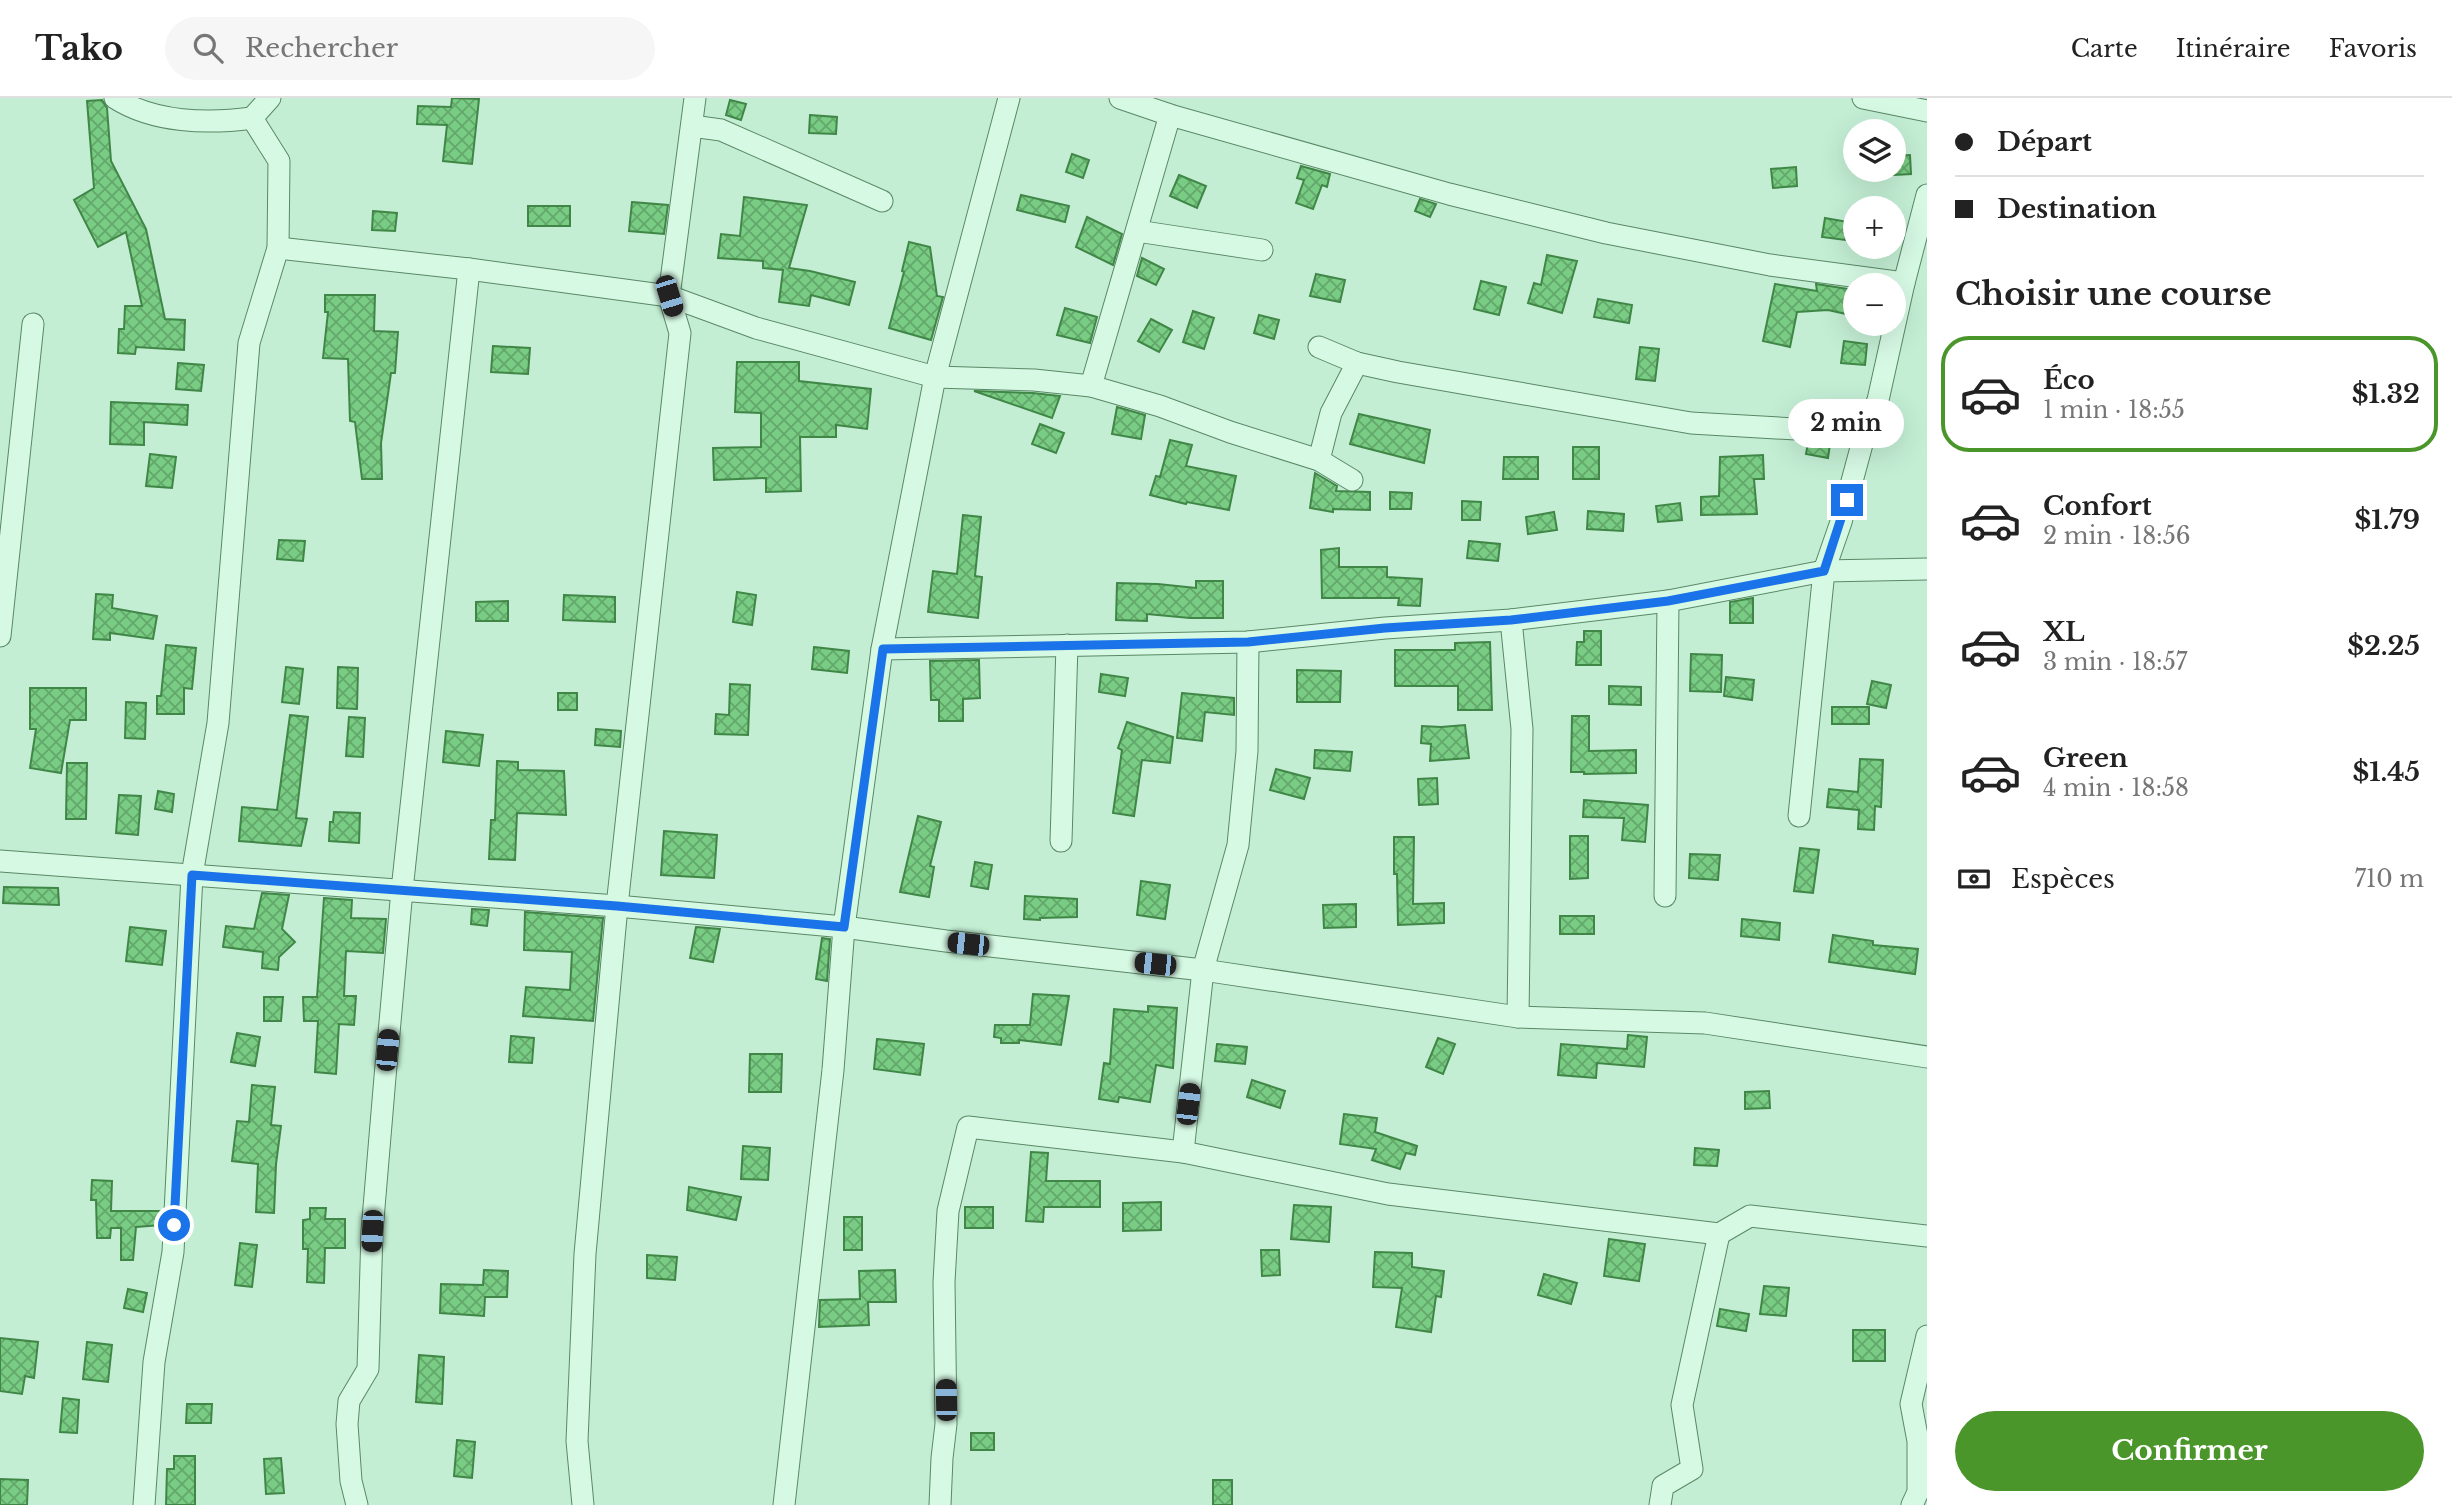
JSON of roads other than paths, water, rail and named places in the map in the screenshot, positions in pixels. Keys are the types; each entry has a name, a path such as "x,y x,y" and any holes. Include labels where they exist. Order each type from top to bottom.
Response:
{"street":[{"path":"116,98 129,107 166,117 217,123 252,118 270,98"},
{"path":"583,1505 577,1441 586,1254 617,906 680,332 669,296 695,98"},
{"path":"785,1505 833,1070 844,927 883,649 935,377 1009,98"},
{"path":"1120,98 1170,115 1449,194 1605,233 1770,265 1843,275"},
{"path":"1863,98 1927,111"},
{"path":"1091,386 1170,115"},
{"path":"144,1505 154,1362 173,1252 192,875 218,723 249,343 278,248 279,161 252,118"},
{"path":"692,126 721,130 883,201"},
{"path":"1906,273 1927,195"},
{"path":"1137,231 1262,250"},
{"path":"278,248 469,269 669,296 756,328 935,377 1034,380 1091,386 1160,406 1230,432 1319,460 1352,480"},
{"path":"357,1505 351,1481 349,1401 368,1369 372,1231 402,890 469,269"},
{"path":"0,636 33,324"},
{"path":"1798,816 1824,571 1841,522 1865,433 1878,400 1892,336"},
{"path":"1319,347 1357,363 1398,372 1691,424 1865,433"},
{"path":"1319,460 1331,413 1357,363"},
{"path":"883,649 1248,642 1385,628 1511,620 1668,601 1824,571 1927,569"},
{"path":"1665,895 1668,601"},
{"path":"1511,620 1522,729 1518,1017"},
{"path":"1182,1152 1203,970 1238,845 1247,751 1248,642"},
{"path":"1061,841 1068,645"},
{"path":"0,861 617,906 844,927 1203,970 1518,1017 1705,1023 1927,1057"},
{"path":"940,1505 946,1424 944,1282 948,1211 968,1127 1182,1152 1388,1194 1719,1234 1751,1216 1927,1236"},
{"path":"1660,1505 1663,1486 1692,1468 1682,1405 1719,1234"},
{"path":"1912,1505 1918,1492 1918,1472 1917,1441 1911,1404 1927,1336"}]}
